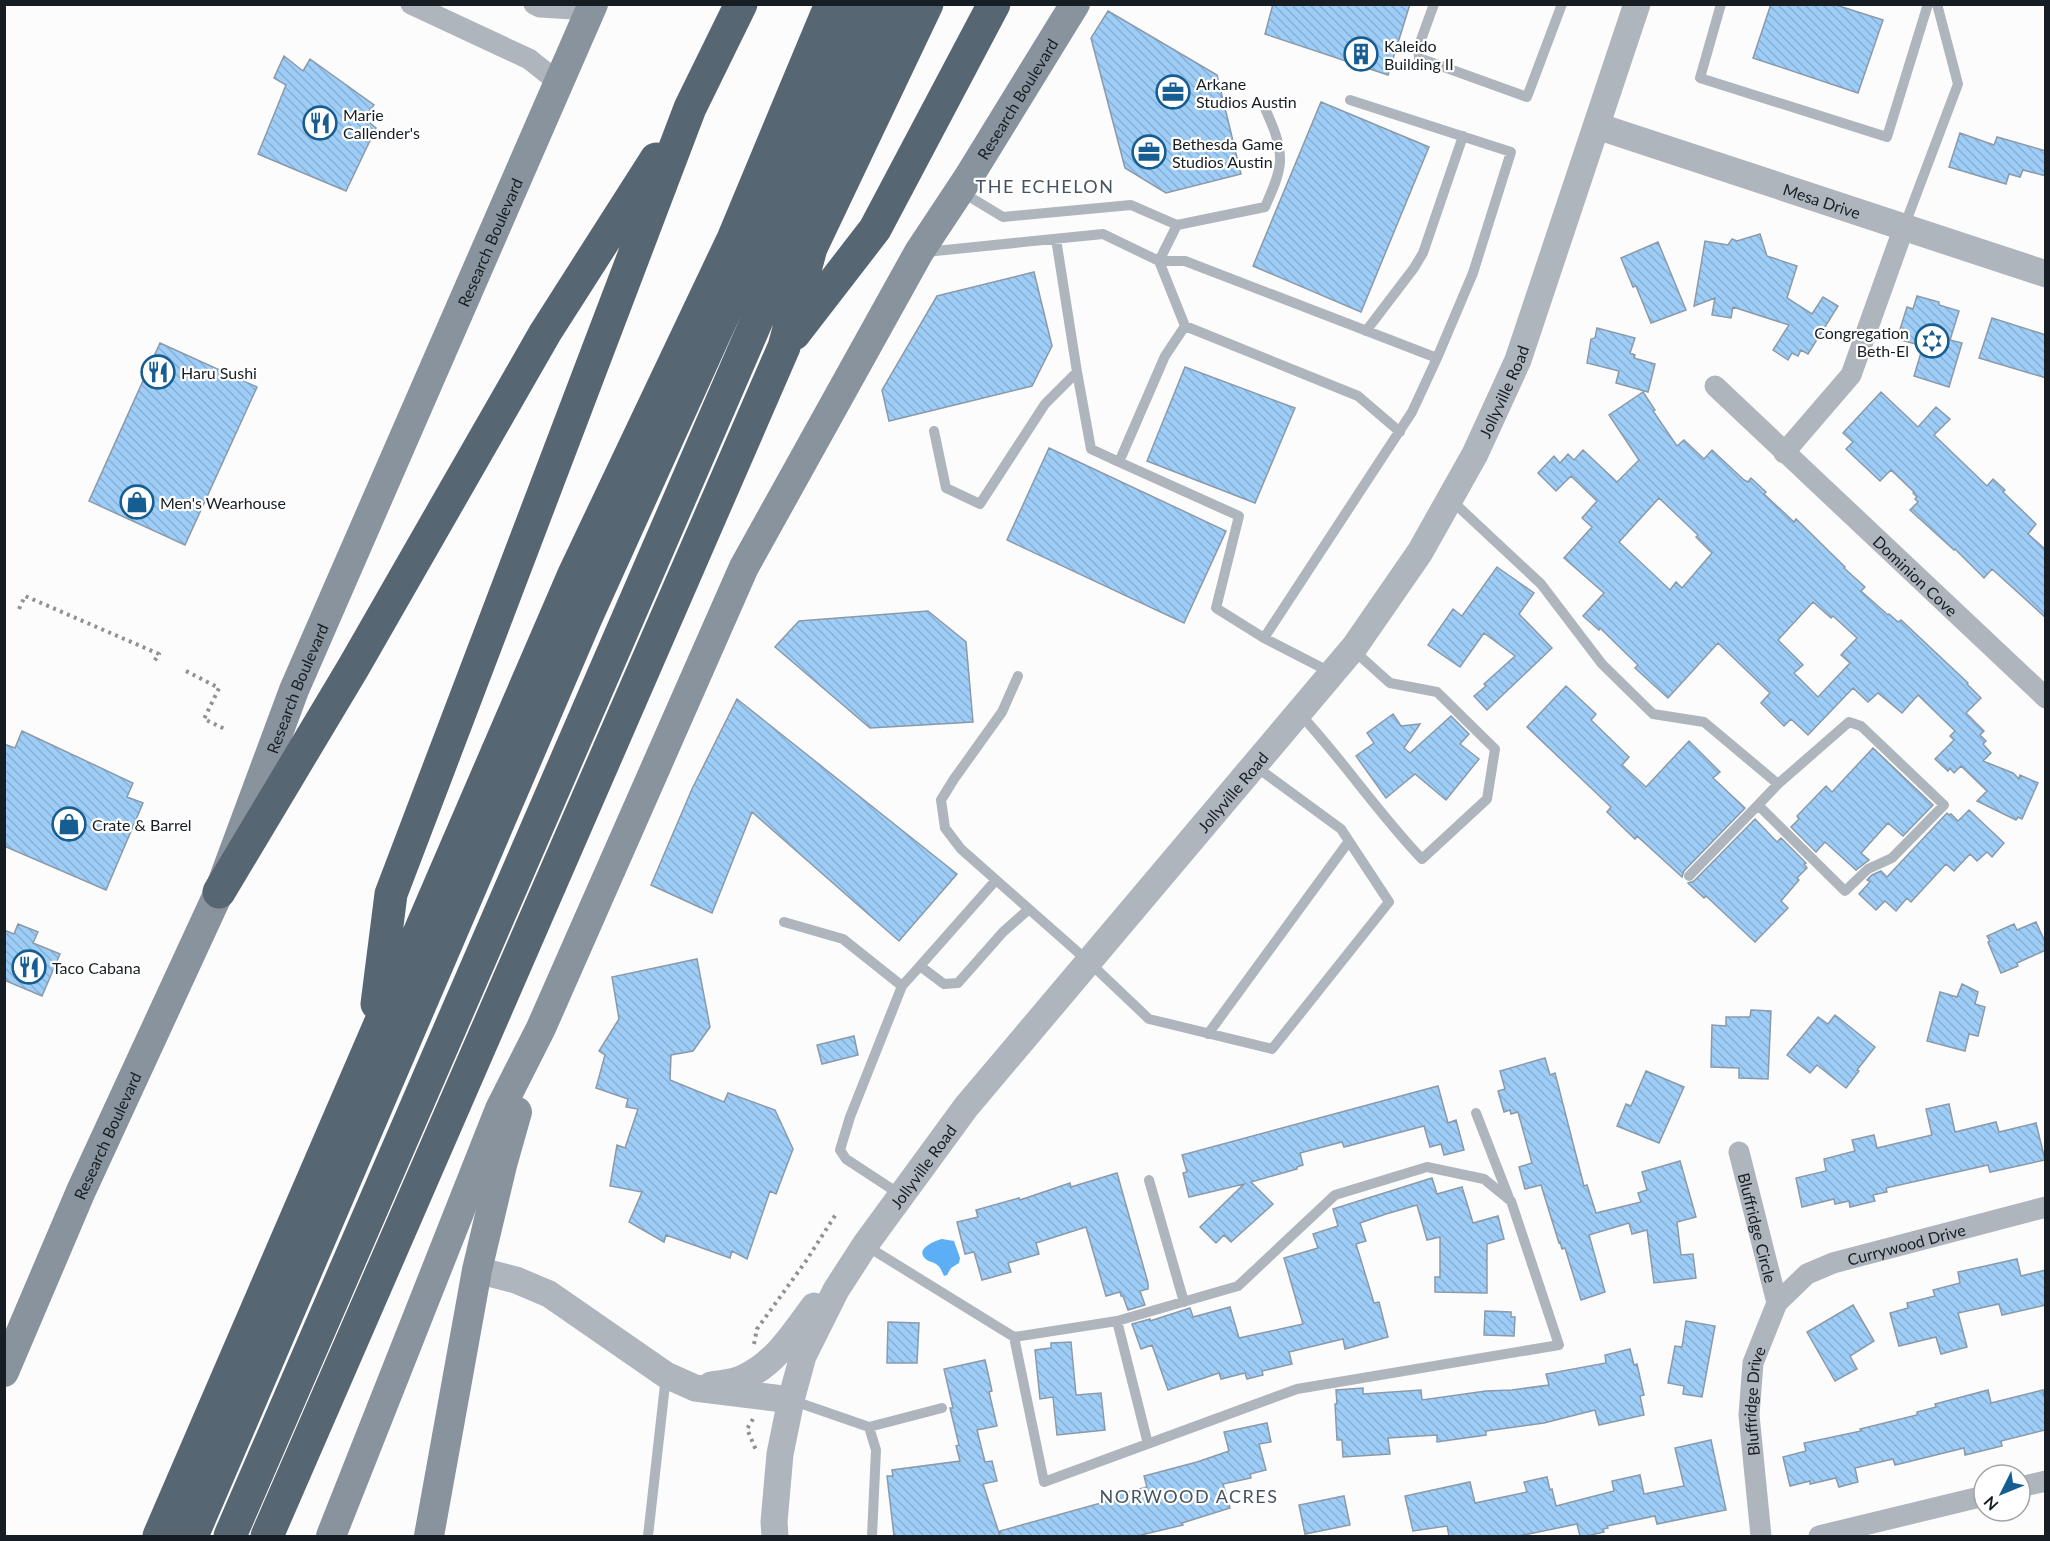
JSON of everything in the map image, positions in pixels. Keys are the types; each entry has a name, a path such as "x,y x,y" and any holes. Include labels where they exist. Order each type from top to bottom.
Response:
{"highway":[{"path":"373,1041 391,894 690,108 741,4"},
{"path":"159,1536 574,574 733,239 831,4"},
{"path":"192,1536 586,618 864,4"},
{"path":"230,1536 894,4"},
{"path":"267,1536 784,347 811,248 927,4"},
{"path":"784,347 875,229 994,4"},
{"path":"219,892 353,668 545,333 690,108"}],"main road":[{"name":"Research Boulevard","path":"331,1536 500,1109 541,1028 744,567 919,252 960,191 1075,4"},
{"name":"Research Boulevard","path":"4,1372 81,1191 219,892 294,690 591,7"},
{"name":"Research Boulevard","path":"429,1536 477,1270 502,1165 541,1028"}],"street":[{"path":"411,4 529,59 558,82"},
{"path":"534,4 540,7 591,7"},
{"name":"Jollyville Road","path":"775,1536 777,1478 791,1400 803,1356 836,1290 865,1245 966,1107 1352,649 1420,552 1450,499 1475,454 1518,360 1636,4"},
{"name":"Mesa Drive","path":"1597,126 2046,274"},
{"path":"1784,453 1851,375 1904,227"},
{"name":"Dominion Cove","path":"1715,386 2046,698"},
{"name":"Bluffridge Circle","path":"1739,1152 1777,1303"},
{"name":"Currywood Drive","path":"1777,1303 1807,1274 1833,1263 2046,1207"},
{"path":"477,1270 516,1280 549,1294 666,1375 695,1388 791,1400"},
{"path":"695,1388 741,1380 762,1368 777,1354 818,1301 836,1290"},
{"name":"Bluffridge Drive","path":"1761,1536 1749,1415 1753,1363 1777,1303"},
{"path":"1819,1536 1972,1499"}],"lane":[{"path":"1434,4 1418,48 1419,58 1527,97 1562,4"},
{"path":"1721,4 1700,78 1887,137 1928,4"},
{"path":"1904,227 1958,84 1937,4"},
{"path":"1264,638 1412,412 1473,273 1511,152 1350,100"},
{"path":"960,191 1003,217 1131,204 1177,225 1265,207 1276,181 1280,162 1275,132 1263,104"},
{"path":"1366,331 1423,253 1463,136"},
{"path":"1177,225 1159,261 1185,326 1358,396 1400,432"},
{"path":"919,252 1103,234 1159,261 1185,261 1437,358"},
{"path":"1056,239 1091,448 1239,516 1216,608 1264,638 1332,673"},
{"path":"1119,462 1164,356 1185,326"},
{"path":"934,431 946,488 980,504 1045,404 1077,372"},
{"path":"1450,499 1541,585 1602,664 1653,714 1704,722 1778,784"},
{"path":"1299,713 1323,739 1395,830 1422,859 1487,799 1495,749 1437,692 1390,683 1352,649"},
{"path":"1018,676 1002,712 941,800 945,828 961,849 1089,962 1149,1019 1272,1049 1389,902 1341,830 1255,765"},
{"path":"1689,876 1778,784 1849,722 1860,726 1944,805 1892,858 1868,868 1845,891 1758,805"},
{"path":"1208,1034 1348,841"},
{"path":"902,1196 846,1159 840,1150 850,1117 902,986 996,880"},
{"path":"920,966 944,984 958,983 1004,932 1029,909"},
{"path":"784,922 843,939 902,986"},
{"path":"1014,1337 1044,1482 1297,1389 1559,1345 1511,1201 1476,1113"},
{"path":"865,1245 1014,1337 1117,1321 1239,1286 1335,1195 1427,1167 1484,1179 1511,1201"},
{"path":"1149,1179 1184,1302"},
{"path":"1117,1321 1148,1444"},
{"path":"648,1536 666,1375"},
{"path":"791,1400 869,1427 942,1408"},
{"path":"869,1427 876,1450 872,1536"}],"path":[{"path":"19,609 26,596 159,654 153,663"},
{"path":"186,671 219,688 204,719 226,730"},
{"path":"757,1348 754,1343 757,1329 806,1261 836,1214"}],"water":[{"path":"942,1239 954,1241 960,1258 959,1263 944,1276 939,1266 927,1260 922,1253 926,1246"}],"building":[{"name":"Kaleido Building II","path":"1273,4 1410,4 1388,75 1265,34"},
{"path":"1771,4 1833,4 1883,20 1858,93 1753,58"},
{"path":"1108,11 1217,75 1241,174 1166,193 1125,168 1091,38"},
{"name":"Marie Callender's","path":"284,56 303,71 310,59 374,105 364,118 376,128 346,191 258,154 286,85 274,78"},
{"path":"1321,102 1429,147 1361,312 1253,266"},
{"path":"1960,133 1994,145 1997,137 2046,151 2046,176 2023,170 2020,177 2009,174 2006,184 1949,167"},
{"path":"1760,234 1767,256 1797,266 1787,298 1812,314 1823,297 1838,306 1808,354 1801,350 1798,356 1792,353 1788,360 1773,350 1789,325 1733,307 1731,318 1712,315 1715,298 1694,306 1705,241 1728,245 1732,239 1737,241"},
{"path":"1658,242 1686,310 1651,323 1636,286 1633,287 1621,258"},
{"path":"1034,272 1052,346 1032,386 889,421 882,390 937,296"},
{"name":"Congregation Beth-El","path":"1917,296 1959,311 1950,340 1962,343 1949,387 1914,376 1923,346 1897,339 1907,307 1913,309"},
{"path":"1992,318 2046,335 2046,378 1979,358"},
{"path":"1597,328 1635,338 1630,353 1635,355 1634,358 1655,364 1648,392 1616,383 1619,371 1587,363 1591,339 1595,338"},
{"path":"160,343 257,387 185,545 89,501"},
{"path":"1185,367 1295,408 1255,503 1147,461"},
{"path":"1643,392 1677,446 1684,440 1704,459 1712,450 1744,480 1748,482 1751,478 1766,492 1764,494 1794,522 1796,519 1865,587 1861,591 1888,615 1898,622 1901,620 1968,683 1981,698 1966,713 1984,731 1980,735 1986,741 1983,744 1991,753 1983,761 2013,773 2019,779 2020,775 2038,783 2022,819 2018,817 2016,820 1977,801 1987,791 1961,766 1954,773 1950,768 1948,771 1935,759 1954,740 1950,736 1955,731 1918,695 1902,713 1878,693 1868,702 1853,688 1808,735 1791,719 1784,726 1761,703 1770,693 1718,643 1668,698 1635,668 1638,665 1600,628 1599,630 1583,616 1604,593 1564,558 1592,527 1582,518 1597,501 1571,476 1556,491 1538,473 1554,456 1560,463 1568,454 1574,460 1583,450 1617,482 1639,460 1609,415","holes":["1659,498 1698,535 1696,537 1712,553 1682,588 1676,582 1670,590 1619,542","1813,602 1831,618 1833,616 1857,638 1841,655 1850,663 1818,697 1794,673 1803,665 1778,640"]},
{"path":"1881,392 1918,427 1936,407 1950,419 1934,435 1987,486 1993,479 2036,524 2028,534 2046,550 2046,618 1992,569 1984,578 1910,510 1918,502 1915,499 1917,497 1891,470 1880,481 1846,449 1853,442 1843,433"},
{"path":"1049,448 1226,531 1184,623 1007,540"},
{"path":"1497,567 1534,593 1519,614 1552,648 1487,710 1474,696 1515,656 1484,633 1460,667 1428,645 1453,609 1462,616"},
{"path":"928,611 966,642 973,722 870,728 775,647 799,621"},
{"path":"1566,686 1596,714 1591,720 1629,757 1622,765 1646,787 1689,741 1720,772 1713,778 1745,808 1684,871 1682,877 1637,836 1635,839 1607,812 1611,807 1527,727"},
{"path":"737,699 957,874 899,941 752,812 712,913 651,885 692,789"},
{"path":"1393,714 1401,726 1420,724 1404,748 1410,753 1451,716 1469,734 1460,744 1479,759 1446,800 1415,774 1386,798 1356,756 1374,743 1367,733"},
{"name":"Crate & Barrel","path":"22,731 133,783 127,797 143,803 106,890 4,846 4,744 15,748"},
{"path":"1873,748 1933,805 1903,836 1888,823 1861,853 1869,860 1856,870 1825,842 1816,852 1791,827 1799,819 1797,816 1826,786 1832,792"},
{"path":"1969,810 2004,843 1992,857 1987,852 1977,861 1970,854 1954,871 1946,864 1911,902 1907,898 1896,911 1885,901 1876,910 1859,894 1870,882 1867,880 1872,875 1881,871 1887,877 1947,813 1958,821"},
{"path":"1755,819 1777,842 1781,838 1806,863 1804,864 1807,868 1781,901 1788,908 1755,942 1706,896 1704,898 1688,883 1694,881"},
{"path":"2036,922 2046,944 2046,950 2001,973 1987,936 2014,924 2017,930"},
{"name":"Taco Cabana","path":"18,924 38,932 33,943 60,954 42,996 4,980 4,930 14,934"},
{"path":"697,959 710,1027 693,1051 671,1055 670,1080 724,1102 728,1093 775,1110 793,1149 776,1194 770,1191 747,1259 732,1251 730,1258 666,1235 664,1242 629,1222 642,1192 610,1186 617,1145 625,1148 638,1109 626,1107 628,1099 596,1088 605,1055 599,1051 619,1019 612,977"},
{"path":"1962,984 1978,992 1975,1004 1985,1007 1978,1036 1969,1034 1965,1051 1927,1041 1940,992 1957,997"},
{"path":"1751,1010 1771,1011 1768,1079 1739,1078 1739,1068 1711,1067 1712,1025 1726,1026 1726,1017 1750,1017"},
{"path":"1835,1015 1875,1047 1846,1088 1817,1065 1810,1073 1787,1055 1818,1017 1828,1024"},
{"path":"854,1036 858,1055 822,1064 817,1045"},
{"path":"1545,1058 1550,1075 1555,1073 1584,1186 1587,1185 1596,1213 1641,1202 1638,1193 1647,1190 1642,1172 1680,1161 1696,1217 1677,1222 1681,1255 1693,1254 1696,1278 1654,1283 1647,1230 1632,1234 1629,1223 1589,1235 1605,1292 1581,1300 1565,1248 1562,1249 1559,1243 1541,1185 1525,1189 1519,1167 1532,1163 1518,1112 1511,1114 1510,1110 1504,1112 1498,1091 1505,1089 1500,1071"},
{"path":"1646,1071 1684,1087 1659,1143 1617,1126 1626,1104 1631,1106"},
{"path":"1438,1086 1448,1123 1456,1120 1464,1150 1444,1155 1441,1144 1430,1147 1424,1126 1344,1147 1342,1142 1300,1153 1303,1165 1297,1169 1251,1182 1273,1204 1231,1242 1224,1235 1216,1243 1200,1227 1244,1184 1189,1197 1183,1173 1187,1172 1182,1155"},
{"path":"1949,1104 1955,1132 1996,1122 1999,1132 2036,1123 2045,1160 1990,1172 1988,1165 1886,1188 1887,1192 1873,1195 1875,1201 1850,1207 1849,1201 1835,1204 1834,1199 1802,1207 1796,1178 1826,1171 1824,1159 1855,1151 1852,1140 1874,1135 1877,1148 1932,1135 1926,1109"},
{"path":"1117,1173 1148,1283 1148,1289 1140,1291 1145,1305 1128,1310 1120,1292 1106,1296 1086,1227 1036,1243 1039,1254 1008,1263 1011,1272 982,1280 974,1252 965,1254 957,1222 978,1217 976,1210 1019,1198 1020,1200 1070,1183 1071,1187"},
{"path":"1432,1178 1437,1194 1462,1187 1473,1223 1498,1216 1504,1239 1487,1244 1487,1293 1435,1292 1435,1277 1440,1277 1440,1237 1427,1240 1417,1205 1386,1214 1360,1223 1366,1241 1356,1244 1374,1303 1379,1302 1388,1337 1345,1349 1343,1339 1289,1352 1292,1364 1262,1371 1263,1375 1247,1379 1245,1373 1221,1379 1219,1373 1168,1390 1152,1345 1141,1349 1132,1324 1150,1319 1150,1321 1190,1308 1193,1317 1230,1307 1239,1338 1303,1324 1284,1258 1318,1248 1313,1234 1338,1226 1333,1209"},
{"path":"2017,1259 2021,1276 2046,1270 2046,1305 2002,1315 1999,1304 1958,1313 1967,1347 1941,1354 1936,1337 1899,1346 1890,1313 1908,1308 1907,1303 1935,1296 1933,1290 1960,1283 1958,1272"},
{"path":"1853,1305 1874,1341 1850,1356 1857,1369 1835,1381 1807,1332"},
{"path":"1485,1311 1511,1312 1511,1317 1515,1317 1514,1336 1484,1335"},
{"path":"1686,1321 1715,1326 1702,1397 1683,1394 1684,1386 1668,1383 1675,1346 1682,1347"},
{"path":"888,1322 919,1323 917,1363 887,1363"},
{"path":"1071,1342 1076,1395 1101,1393 1105,1430 1057,1435 1053,1397 1040,1399 1035,1350 1051,1348 1051,1343"},
{"path":"1630,1349 1634,1365 1637,1364 1644,1395 1640,1396 1644,1415 1599,1425 1595,1410 1544,1423 1486,1431 1486,1435 1437,1442 1437,1435 1388,1438 1390,1454 1343,1457 1342,1440 1337,1440 1336,1390 1363,1388 1363,1394 1421,1390 1422,1400 1549,1385 1546,1374 1606,1363 1605,1355"},
{"path":"985,1360 997,1426 977,1430 985,1462 992,1461 997,1481 983,1484 1000,1536 894,1536 887,1476 893,1476 892,1470 960,1461 956,1446 959,1445 950,1408 953,1408 944,1369"},
{"path":"1988,1390 1991,1403 2043,1390 2045,1430 2001,1441 2002,1446 1965,1455 1964,1448 1895,1465 1893,1459 1855,1468 1858,1482 1839,1487 1836,1478 1790,1486 1783,1457 1806,1451 1804,1443 1861,1431 1860,1429 1917,1415 1917,1412 1936,1407 1935,1404"},
{"path":"1267,1423 1271,1442 1259,1444 1266,1470 1250,1474 1251,1478 1223,1484 1230,1508 1182,1523 1183,1525 1137,1536 1000,1536 1000,1531 1101,1503 1100,1499 1147,1487 1144,1476 1229,1451 1224,1432"},
{"path":"1711,1440 1726,1510 1657,1524 1655,1516 1607,1526 1608,1528 1603,1529 1604,1532 1587,1536 1580,1536 1577,1524 1519,1536 1449,1536 1447,1526 1413,1531 1405,1496 1470,1482 1475,1503 1527,1492 1524,1482 1547,1477 1556,1506 1614,1491 1612,1481 1640,1475 1644,1494 1684,1486 1675,1448"},
{"path":"1344,1496 1350,1525 1305,1534 1299,1505"}],"place":[{"name":"Kaleido Building II","path":"1361,54"},
{"name":"Arkane Studios Austin","path":"1173,92"},
{"name":"Marie Callender's","path":"320,123"},
{"name":"Bethesda Game Studios Austin","path":"1149,152"},
{"name":"Congregation Beth-El","path":"1932,341"},
{"name":"Haru Sushi","path":"158,372"},
{"name":"Men's Wearhouse","path":"137,502"},
{"name":"Crate & Barrel","path":"69,824"},
{"name":"Taco Cabana","path":"29,967"}],"district":[{"name":"THE ECHELON","path":"1045,186"},
{"name":"NORWOOD ACRES","path":"1189,1496"}]}
